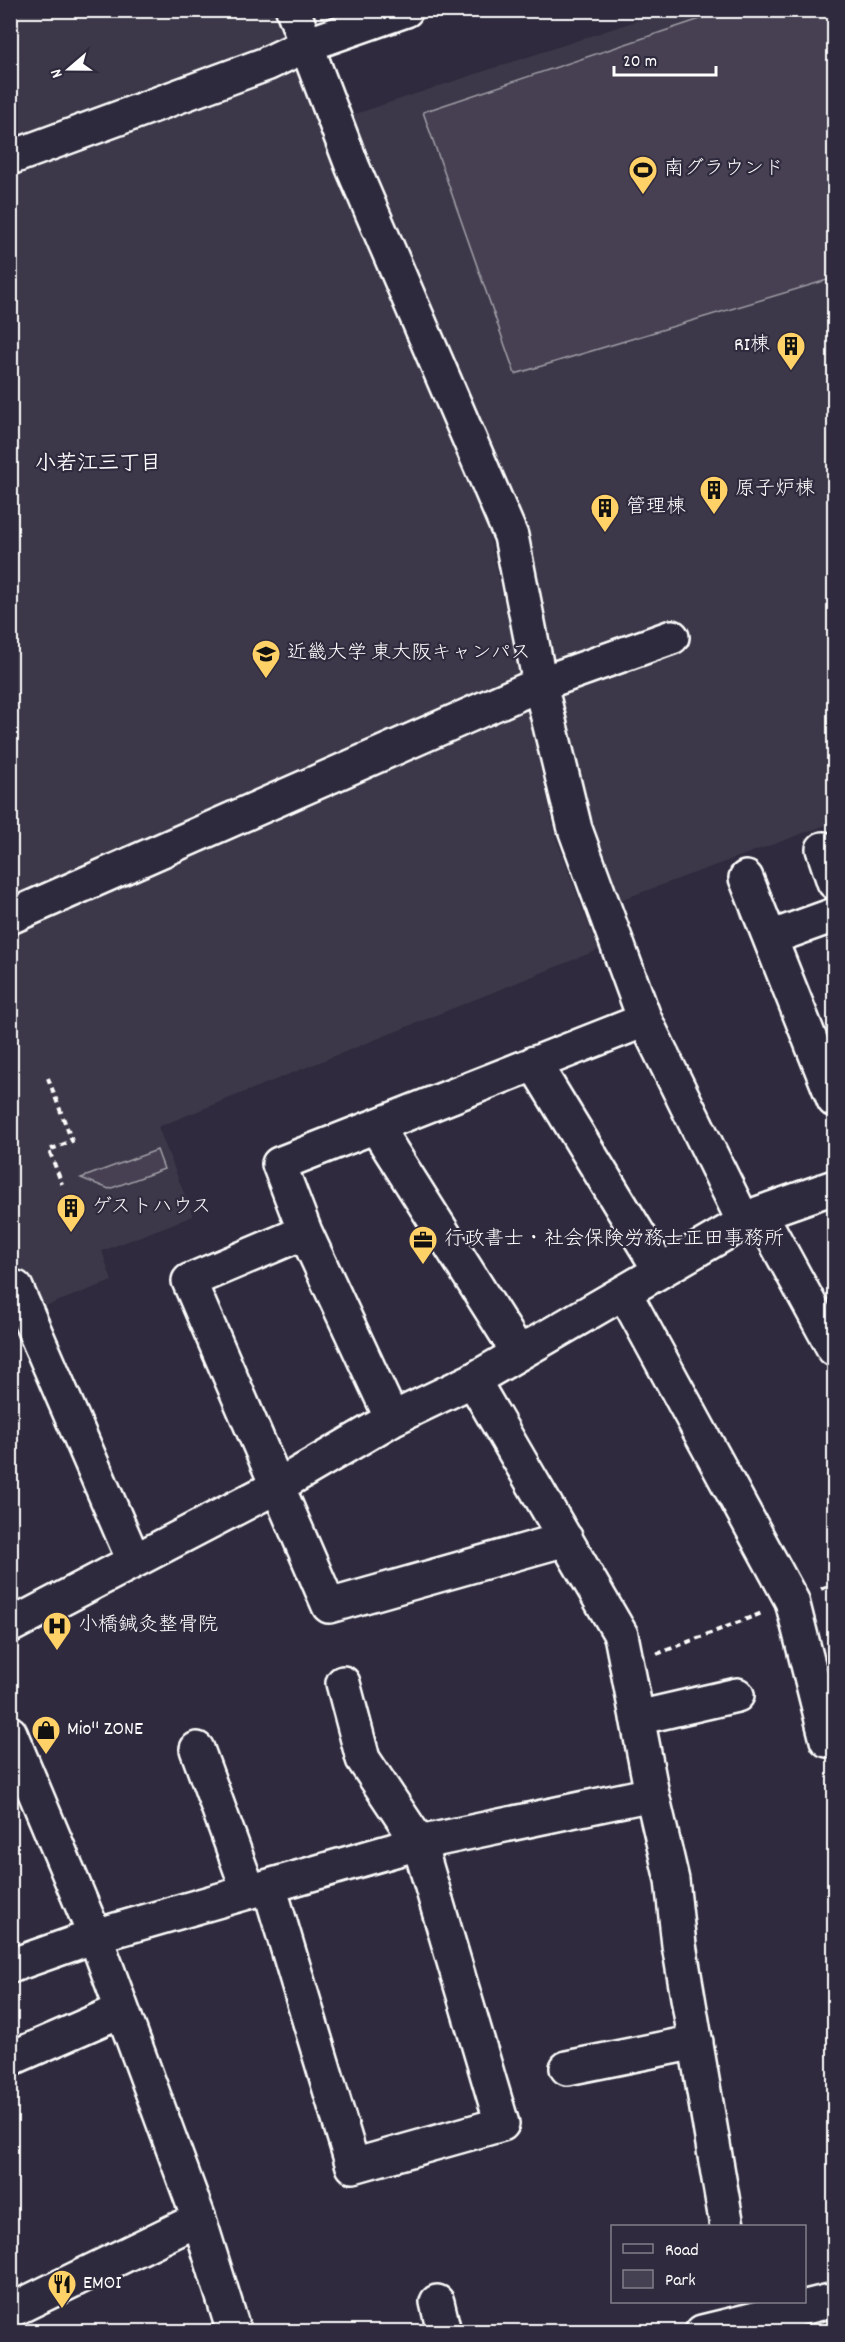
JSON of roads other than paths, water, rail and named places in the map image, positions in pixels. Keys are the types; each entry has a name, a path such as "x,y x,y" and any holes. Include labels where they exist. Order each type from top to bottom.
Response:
{"street":[{"path":"293,10 353,168 511,536 540,684 575,828 645,1020 752,1218 834,1349"},
{"path":"10,158 266,64 306,45 406,10"},
{"path":"10,917 540,684 672,637"},
{"path":"823,849 834,882"},
{"path":"746,878 834,1100"},
{"path":"770,938 834,915"},
{"path":"392,1419 305,1232 279,1164 645,1020"},
{"path":"534,1063 660,1270"},
{"path":"376,1126 518,1352"},
{"path":"10,1626 276,1487 392,1419 473,1380 752,1218 834,1187"},
{"path":"305,1232 189,1281 329,1606 566,1539"},
{"path":"10,1291 16,1288 134,1561"},
{"path":"624,1292 792,1601 827,1740"},
{"path":"473,1380 621,1635 652,1794 672,1880 679,1945 727,2225"},
{"path":"197,1749 259,1889 353,2166 502,2124 419,1843 363,1759 343,1683"},
{"path":"637,1718 737,1695"},
{"path":"10,1732 95,1936 199,2218 234,2331"},
{"path":"10,1966 95,1936 419,1843 652,1794"},
{"path":"10,2059 122,2010"},
{"path":"567,2068 696,2042"},
{"path":"10,2311 199,2218"},
{"path":"702,2331 743,2318 834,2300"},
{"path":"10,2320 16,2331"}],"place":[{"name":"南グラウンド","path":"643,196"},
{"name":"RI棟","path":"791,372"},
{"name":"原子炉棟","path":"714,516"},
{"name":"管理棟","path":"605,534"},
{"name":"近畿大学 東大阪キャンパス","path":"266,680"},
{"name":"ゲストハウス","path":"71,1234"},
{"name":"行政書士・社会保険労務士正田事務所","path":"423,1266"},
{"name":"小橋鍼灸整骨院","path":"57,1652"},
{"name":"Mio'' ZONE","path":"46,1756"},
{"name":"EMOI","path":"62,2310"}],"district":[{"name":"小若江三丁目","path":"98,465"}]}
